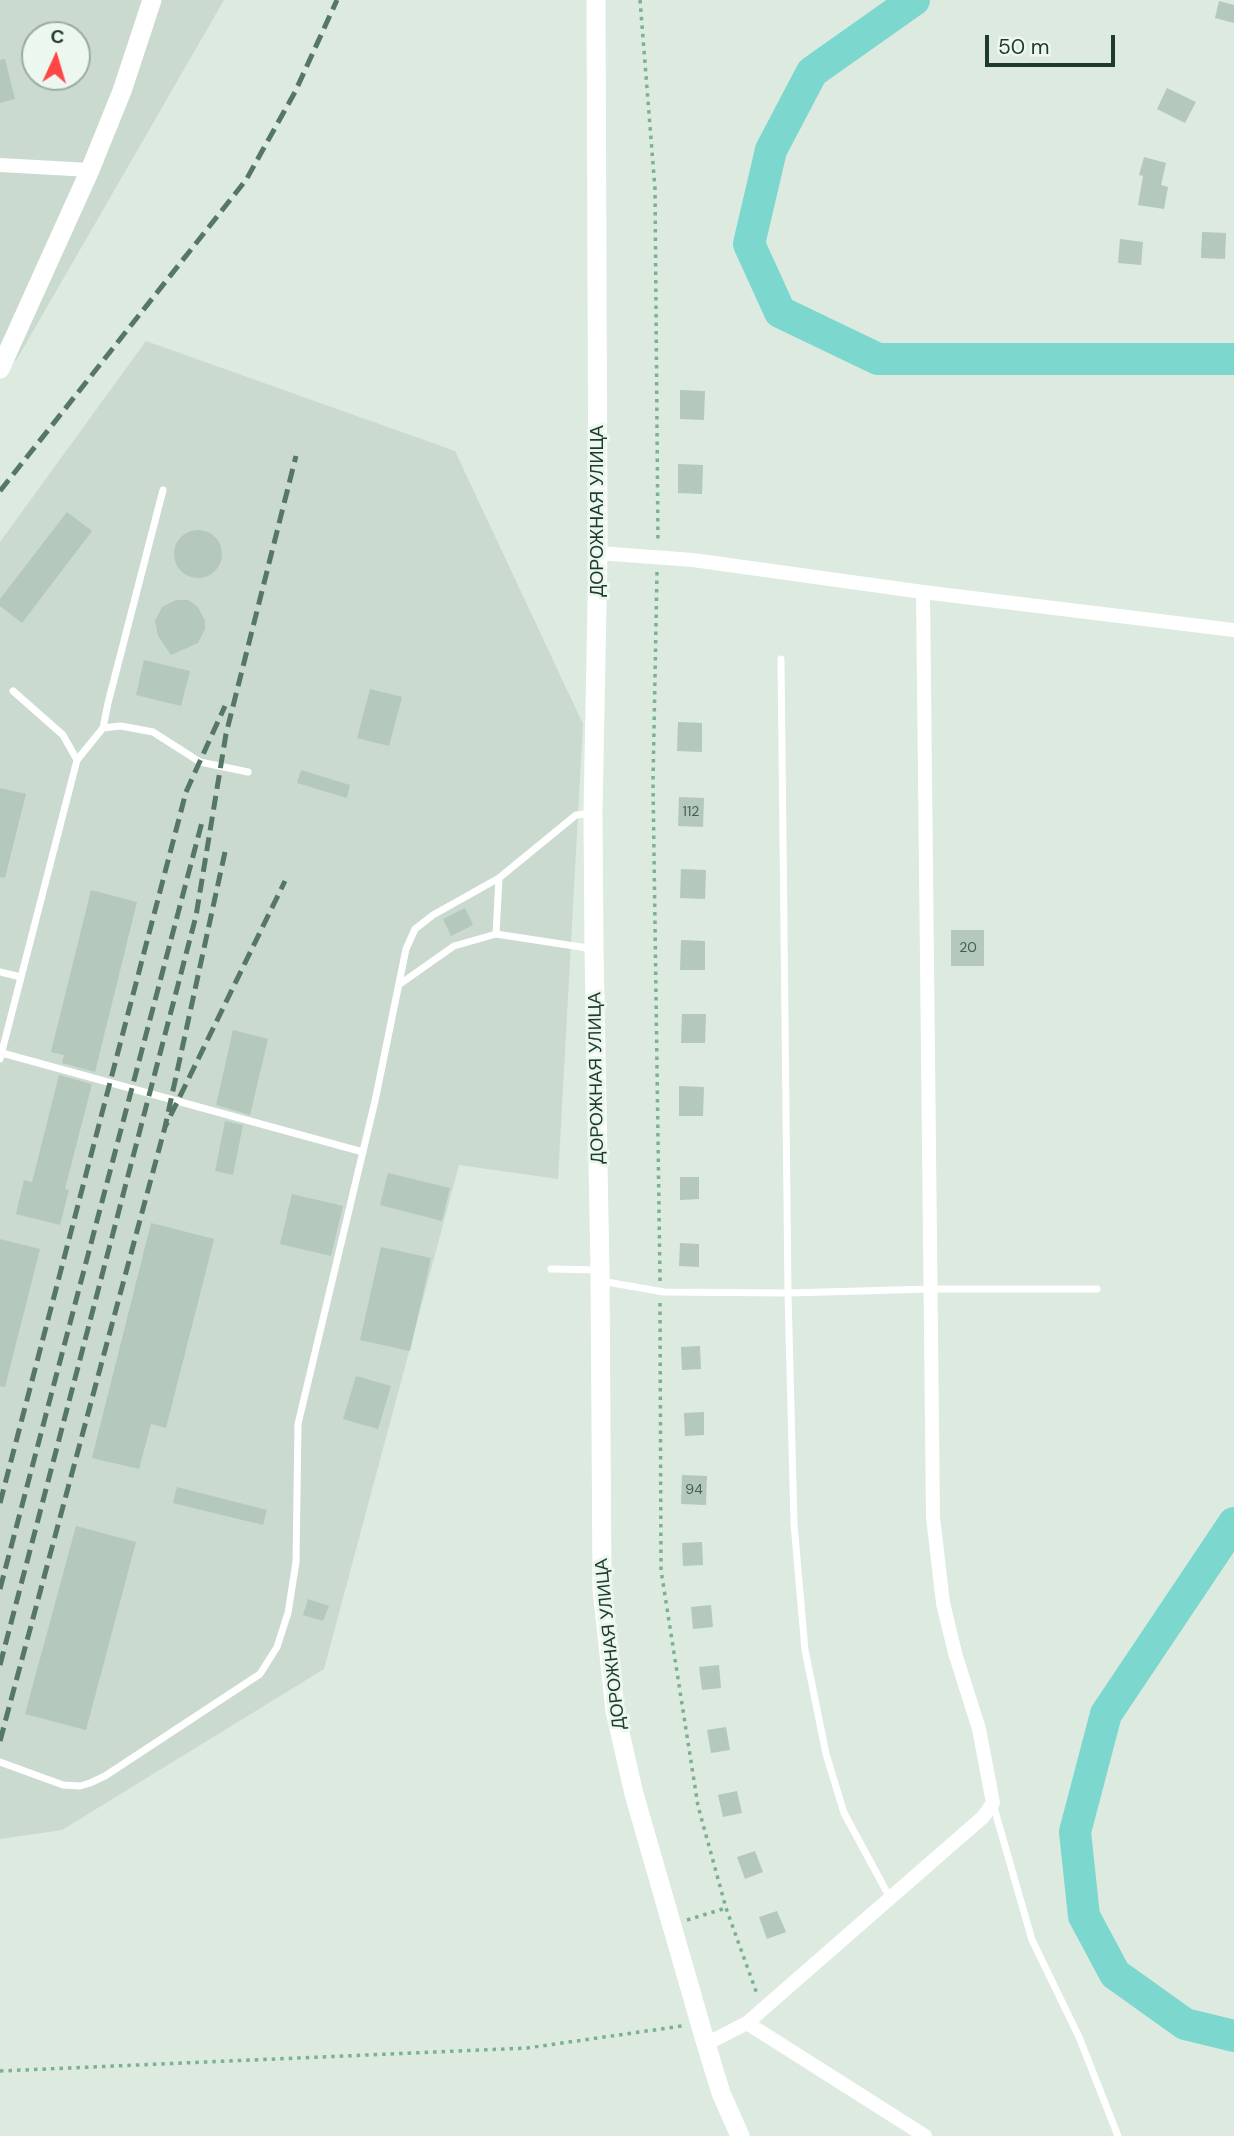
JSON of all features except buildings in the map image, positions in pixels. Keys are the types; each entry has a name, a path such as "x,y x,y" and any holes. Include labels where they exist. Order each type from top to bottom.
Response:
{"street":[{"path":"0,369 90,170 122,91 152,0"},
{"name":"ДОРОЖНАЯ УЛИЦА","path":"596,0 598,553 593,813 602,1589 615,1711 634,1794 721,2093 740,2136"},
{"path":"0,165 90,170"},
{"path":"598,553 706,562 923,593 1234,630"},
{"path":"706,2044 747,2023 983,1817 993,1803 979,1729 955,1653 943,1603 933,1517 923,593"},
{"path":"747,2023 925,2136"}],"lane":[{"path":"163,490 103,728 77,760 1,1056 363,1152"},
{"path":"781,659 794,1524 805,1650 826,1754 845,1814 890,1898"},
{"path":"13,691 62,735 77,760"},
{"path":"103,728 121,726 153,732 200,762 248,772"},
{"path":"0,1762 63,1784 80,1786 90,1783 105,1776 260,1674 277,1647 288,1613 296,1562 298,1424 363,1152 407,949 415,929 433,915 499,878 576,815 593,813"},
{"path":"496,934 499,878"},
{"path":"399,985 454,946 496,934 594,949"},
{"path":"0,972 21,977"},
{"path":"551,1269 600,1275 660,1291 789,1293 931,1289 1097,1289"},
{"path":"993,1803 1032,1940 1079,2037 1118,2136"}],"path":[{"path":"640,0 655,189 658,558 653,796 662,1570 698,1806 726,1908 762,2009"},
{"path":"678,1923 726,1908"},
{"path":"0,2071 527,2048 700,2023"}],"shaded area":[{"path":"0,0 224,0 17,359 0,372"},
{"path":"146,341 455,451 583,724 558,1179 459,1165 324,1669 62,1830 0,1839 0,542"}],"waterway":[{"path":"914,0 812,72 771,150 749,244 780,312 878,359 1234,359"},
{"path":"1234,1523 1106,1714 1075,1832 1084,1916 1115,1974 1185,2024 1234,2036"}],"railway":[{"path":"0,491 246,180 295,92 337,0"},
{"path":"0,1665 196,916 226,734 296,456"},
{"path":"0,1503 186,792 225,706"},
{"path":"0,1589 202,822"},
{"path":"225,852 165,1127 285,881"},
{"path":"0,1741 165,1127"}]}
